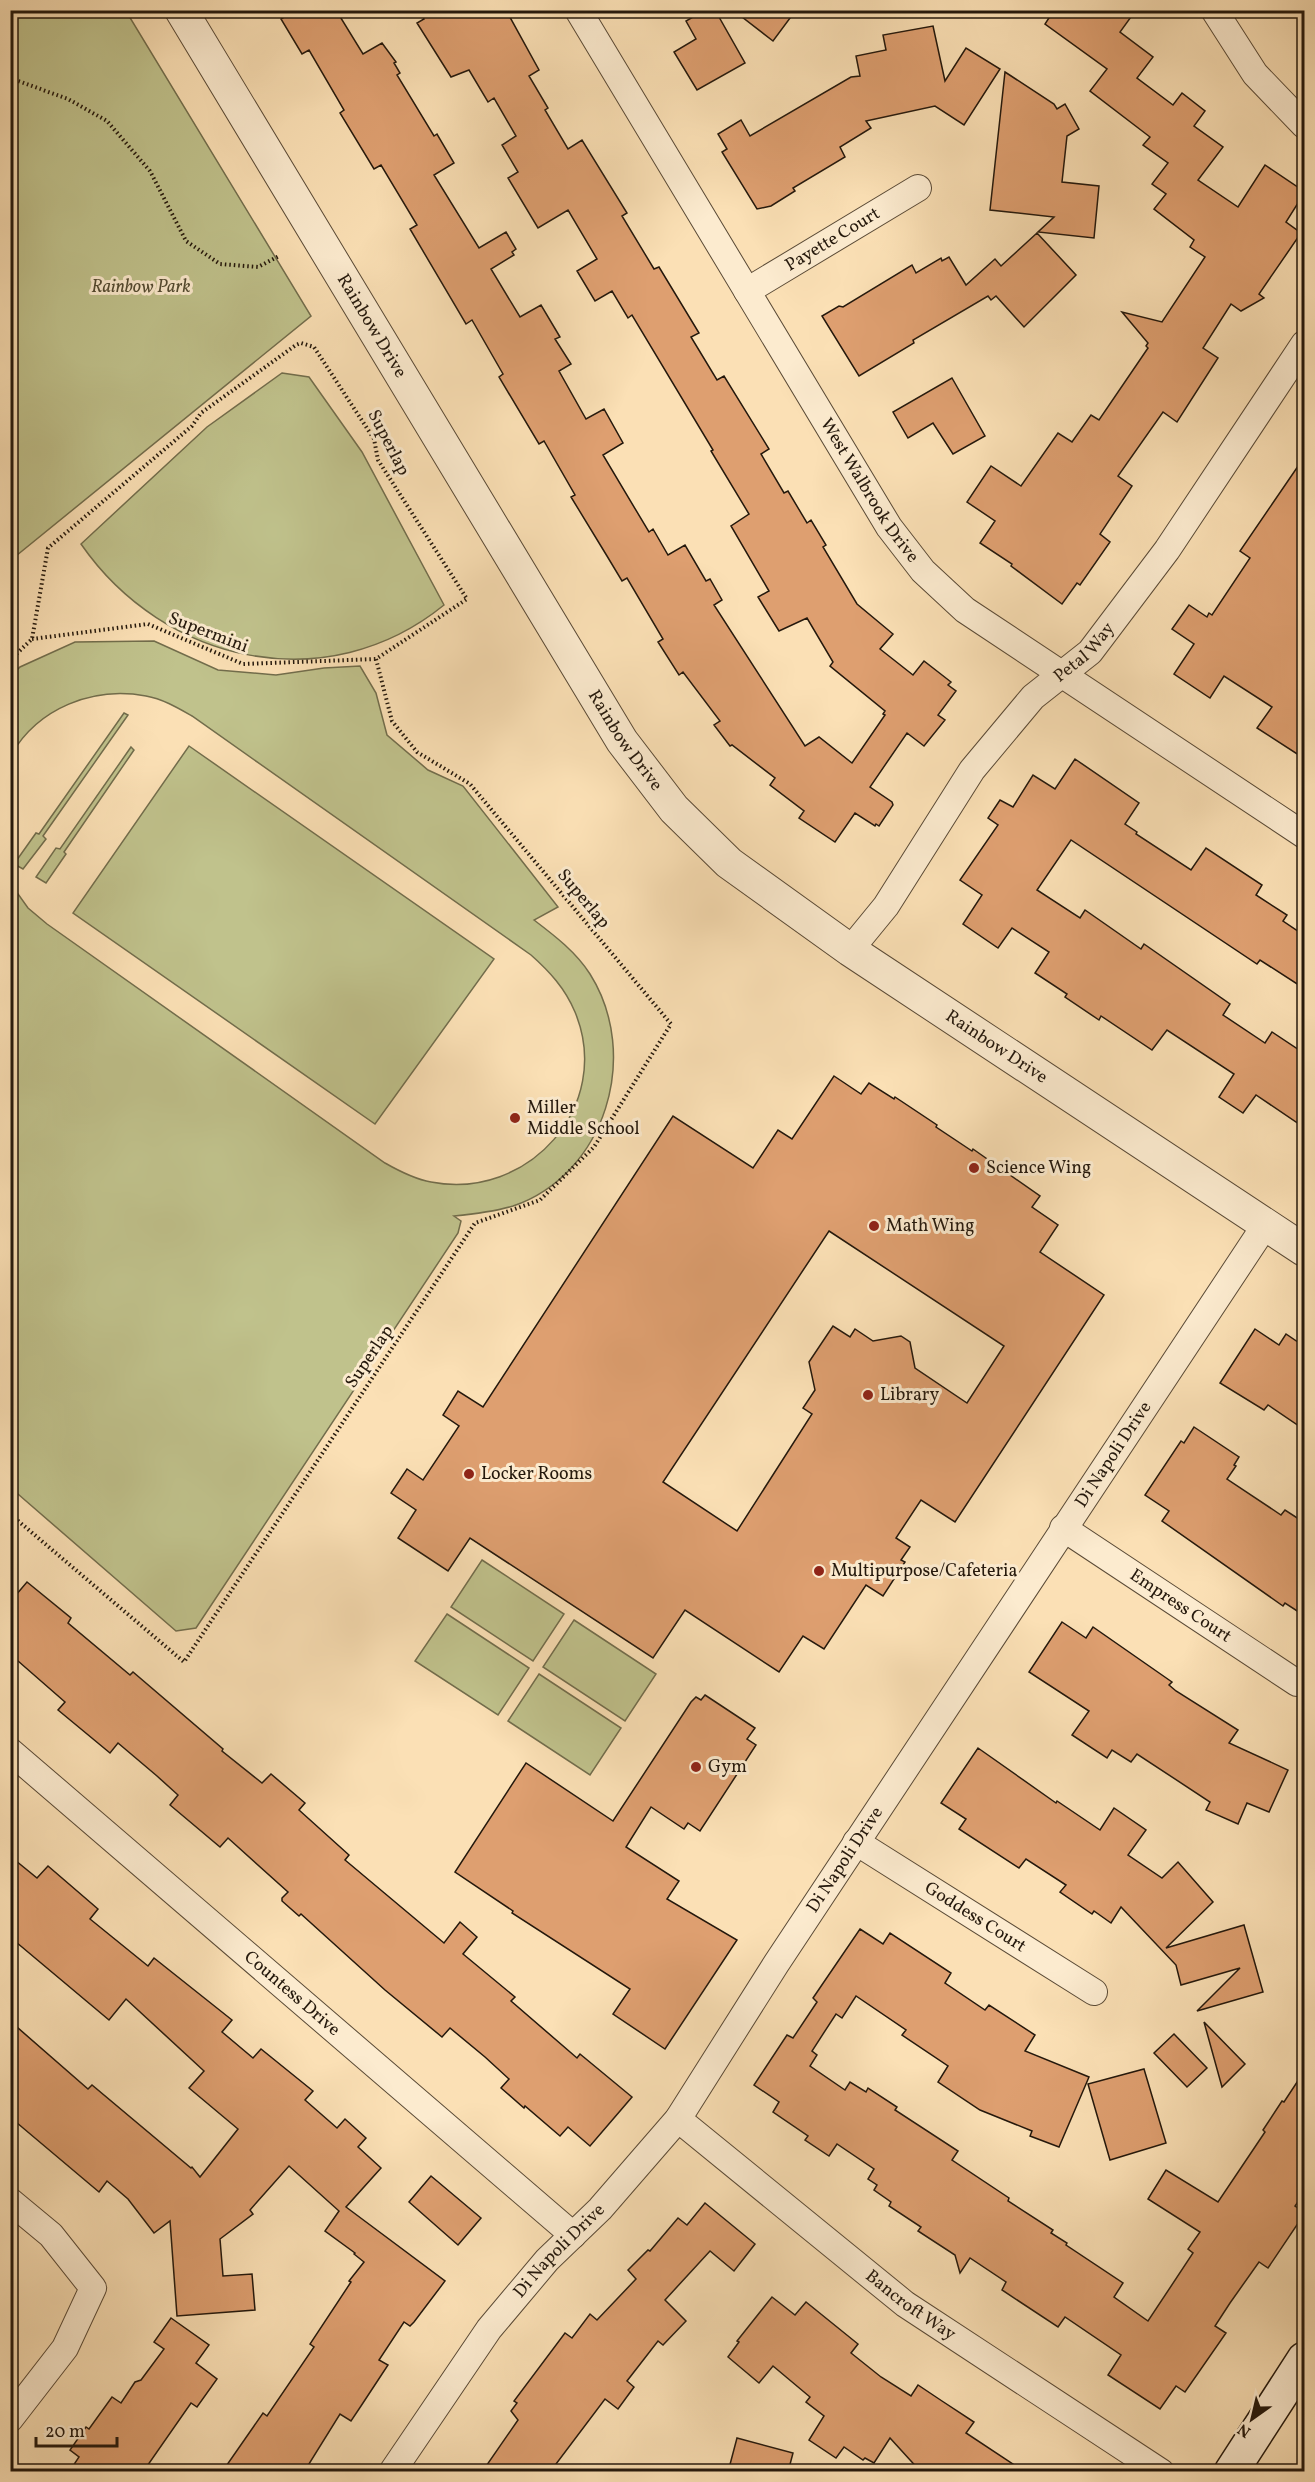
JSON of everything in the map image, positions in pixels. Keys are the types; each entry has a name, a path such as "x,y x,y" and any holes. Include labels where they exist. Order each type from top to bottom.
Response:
{"main road":[{"path":"1231,2472 1305,2359"}],"street":[{"name":"Rainbow Drive","path":"181,10 622,741 674,809 729,863 850,950 1305,1250"},
{"name":"West Walbrook Drive","path":"578,10 889,527 923,571 965,610 1305,835"},
{"path":"1214,10 1255,74 1305,125"},
{"name":"Payette Court","path":"747,291 918,188"},
{"name":"Petal Way","path":"850,950 886,906 972,770 1033,697 1090,651 1167,550 1305,344"},
{"name":"Di Napoli Drive","path":"392,2472 489,2329 547,2260 600,2209 678,2119 856,1842 1266,1224"},
{"name":"Empress Court","path":"1063,1528 1297,1683"},
{"name":"Countess Drive","path":"10,1751 573,2235"},
{"name":"Goddess Court","path":"856,1842 1094,1992"},
{"name":"Bancroft Way","path":"678,2119 905,2304 1161,2472"},
{"path":"10,2200 51,2235 93,2288 65,2348 10,2419"}],"path":[{"path":"10,78 68,99 106,121 150,171 186,241 220,264 258,267 279,256"},
{"name":"Superlap","path":"10,1514 184,1662 476,1223 540,1200 594,1147 671,1024 470,784 417,752 392,721 376,660 467,599 378,460 374,439 314,347 301,343 201,413 192,426 48,548 32,639"},
{"name":"Supermini","path":"32,639 148,624 243,664 376,660"},
{"path":"10,660 32,639"}],"green space":[{"name":"Rainbow Park","path":"11,10 126,11 311,316 11,560"},
{"path":"282,373 309,377 362,452 444,605 398,635 350,652 300,659 250,655 201,641 156,618 116,585 81,544 207,427"},
{"path":"154,641 218,670 276,675 324,668 360,666 376,693 387,735 428,770 463,786 558,907 534,920 572,951 590,974 605,1006 613,1040 613,1075 606,1108 592,1140 571,1168 545,1190 513,1206 454,1216 461,1221 458,1233 196,1628 176,1631 11,1488 11,884 28,908 47,924 385,1163 425,1181 467,1184 500,1177 529,1161 554,1139 572,1112 583,1081 584,1047 575,1012 566,995 531,955 176,707 146,696 106,694 87,698 52,713 36,725 11,755 11,676 20,667 75,642"},
{"path":"124,713 128,715 43,836 46,839 23,869 14,864 36,833 39,834"},
{"path":"189,746 494,959 375,1124 73,913"},
{"path":"131,747 134,750 64,852 66,854 46,883 36,877 56,848 60,849"},
{"path":"482,1560 564,1614 533,1661 451,1607"},
{"path":"447,1614 529,1668 498,1715 415,1661"},
{"path":"574,1620 656,1674 625,1721 543,1667"},
{"path":"539,1674 621,1728 590,1775 508,1721"}],"building":[{"path":"296,10 336,10 363,54 382,43 396,62 394,63 400,73 397,75 434,136 437,134 454,163 434,175 479,248 506,232 516,249 512,252 514,255 491,269 520,317 541,305 560,337 555,339 571,364 559,371 586,419 604,409 623,443 603,455 649,532 653,529 668,555 685,545 706,581 710,579 722,600 714,605 805,746 819,737 852,763 885,715 883,714 885,711 830,666 833,662 807,618 779,631 758,597 769,591 731,526 749,514 711,451 713,450 632,315 628,318 612,291 595,301 577,271 597,259 568,210 538,228 508,178 518,172 502,145 516,136 494,98 488,102 469,70 451,77 417,23 424,19 419,10 506,10 539,70 529,76 548,108 545,110 568,149 582,140 627,213 622,216 654,269 659,267 699,333 691,337 717,380 724,376 769,449 761,454 784,493 788,491 807,523 811,520 826,545 823,547 857,604 893,634 880,649 913,675 924,661 951,682 948,685 956,691 938,715 945,720 924,746 907,733 870,787 893,805 879,826 876,824 875,826 855,813 835,842 799,818 804,811 770,785 775,778 732,745 730,746 714,725 720,721 683,672 679,675 658,642 663,639 627,578 622,581 571,497 575,495 544,441 539,444 499,377 503,374 472,320 466,324 410,229 417,225 381,165 374,169 340,113 344,110 309,50 302,54 281,19"},
{"path":"705,10 715,10 745,63 697,90 674,52 696,39 686,21"},
{"path":"733,10 796,10 773,41"},
{"path":"1054,10 1136,10 1120,32 1153,57 1137,78 1173,105 1182,93 1205,111 1194,126 1223,147 1198,180 1238,207 1265,165 1305,192 1286,222 1301,233 1259,294 1264,298 1241,311 1231,304 1203,348 1218,358 1177,422 1163,412 1118,476 1132,486 1100,534 1110,542 1080,585 1077,583 1062,604 1011,566 1012,564 980,543 995,521 967,502 991,466 1021,486 1058,433 1072,442 1091,415 1099,420 1148,348 1146,346 1148,343 1122,312 1162,322 1205,257 1190,247 1194,240 1154,209 1166,194 1152,184 1168,163 1143,145 1150,137 1090,91 1107,69 1045,24"},
{"path":"933,26 945,81 966,48 1000,69 964,125 935,106 866,121 871,128 840,147 845,157 793,188 795,191 771,206 757,209 722,152 727,149 718,134 741,120 750,136 851,77 860,76 856,56 886,50 883,35"},
{"path":"1005,72 1054,104 1057,109 1065,104 1079,129 1067,136 1062,182 1099,186 1094,238 1038,232 1054,217 990,210"},
{"path":"1037,233 1076,275 1024,327 996,296 991,300 988,296 913,340 914,343 859,376 822,316 839,306 843,307 912,265 916,273 941,258 942,261 949,257 966,285 995,259 1001,266"},
{"path":"952,378 985,436 953,454 933,423 908,438 893,412"},
{"path":"1305,456 1305,759 1257,728 1272,707 1224,676 1210,698 1174,674 1194,644 1172,629 1189,605 1207,617 1209,613 1212,615 1250,558 1240,551"},
{"path":"1075,759 1139,803 1125,824 1137,832 1136,834 1191,870 1206,848 1262,885 1256,895 1287,915 1283,921 1305,936 1305,989 1260,960 1257,964 1071,840 1037,890 1080,918 1085,910 1141,949 1144,944 1230,1004 1223,1015 1265,1043 1272,1032 1305,1054 1305,1128 1256,1095 1243,1113 1219,1097 1234,1074 1167,1030 1152,1050 1101,1016 1099,1020 1065,997 1067,994 1035,973 1049,952 1012,928 998,948 963,924 982,895 960,880 998,825 988,818 1000,800 1013,807 1033,775 1055,789"},
{"path":"834,1076 861,1094 869,1083 894,1099 895,1097 1040,1196 1032,1207 1058,1225 1040,1252 1104,1295 955,1522 921,1500 896,1538 910,1547 901,1560 905,1562 883,1596 866,1585 824,1649 803,1636 779,1672 685,1610 653,1658 470,1538 448,1571 398,1538 416,1510 391,1493 407,1469 423,1480 459,1426 443,1415 458,1391 483,1407 673,1116 753,1168 778,1130 792,1139","holes":["829,1231 1004,1346 967,1403 915,1368 910,1342 901,1336 873,1341 855,1329 850,1337 833,1326 809,1362 815,1390 803,1408 812,1414 737,1531 663,1482"]},
{"path":"1255,1329 1279,1345 1286,1334 1305,1347 1305,1430 1268,1405 1264,1410 1220,1383"},
{"path":"1194,1427 1239,1457 1227,1479 1281,1515 1285,1510 1305,1523 1305,1616 1285,1603 1283,1606 1162,1521 1169,1511 1145,1495 1181,1441 1184,1443"},
{"path":"27,1582 71,1618 68,1623 130,1675 133,1672 223,1749 222,1751 262,1783 271,1774 305,1803 299,1810 349,1855 345,1860 444,1943 460,1922 477,1937 463,1954 515,1997 511,2001 577,2058 580,2054 632,2097 590,2146 568,2127 560,2136 501,2088 509,2079 485,2057 450,2028 442,2037 385,1990 301,1914 299,1916 282,1901 288,1892 228,1838 220,1847 170,1805 178,1795 118,1743 110,1753 58,1710 65,1702 10,1654 10,1602"},
{"path":"1062,1622 1086,1638 1093,1627 1172,1682 1169,1685 1176,1691 1238,1730 1229,1743 1288,1770 1269,1812 1247,1803 1238,1824 1206,1810 1210,1802 1137,1754 1131,1762 1112,1750 1107,1758 1072,1735 1089,1711 1029,1672"},
{"path":"705,1695 755,1728 747,1739 756,1745 700,1831 688,1823 684,1829 651,1807 626,1847 679,1881 667,1899 737,1940 665,2049 613,2014 630,1989 512,1913 513,1911 455,1872 526,1763 613,1821 691,1702 696,1697 701,1700"},
{"path":"978,1748 1056,1803 1057,1801 1100,1830 1114,1808 1146,1830 1128,1855 1162,1878 1178,1862 1213,1902 1166,1948 1244,1925 1263,1992 1197,2011 1240,1968 1181,1985 1176,1965 1121,1907 1111,1923 1094,1911 1092,1914 1060,1892 1066,1885 1026,1859 1019,1868 959,1829 966,1819 941,1803"},
{"path":"10,1856 37,1878 48,1866 98,1909 90,1919 148,1966 154,1958 232,2020 222,2032 253,2058 261,2049 313,2091 305,2100 337,2128 345,2119 366,2138 358,2147 381,2168 346,2207 445,2281 410,2326 404,2322 379,2360 388,2365 351,2421 340,2414 304,2472 222,2472 263,2413 267,2416 314,2347 310,2344 351,2282 349,2281 364,2262 325,2231 339,2211 289,2166 250,2210 253,2214 220,2239 223,2276 252,2274 255,2310 177,2316 170,2221 154,2233 128,2199 107,2181 99,2192 10,2117 10,2021 88,2089 92,2085 192,2167 200,2177 238,2129 189,2088 204,2071 126,1999 109,2020 10,1937"},
{"path":"860,1929 883,1944 890,1933 951,1973 945,1983 985,2010 989,2005 1035,2035 1025,2051 1089,2077 1059,2147 1030,2136 1032,2131 980,2110 938,2082 948,2066 902,2035 906,2030 856,1996 842,2018 836,2014 812,2051 817,2055 810,2066 845,2090 850,2082 866,2092 868,2088 897,2107 895,2110 958,2151 952,2160 1053,2230 1051,2233 1067,2243 1066,2245 1123,2283 1114,2297 1148,2321 1193,2253 1188,2249 1200,2232 1148,2199 1166,2170 1218,2202 1265,2132 1263,2130 1282,2101 1284,2102 1305,2070 1305,2192 1295,2206 1305,2213 1268,2268 1259,2262 1230,2303 1215,2326 1226,2333 1185,2392 1176,2386 1160,2409 1108,2375 1121,2355 1065,2317 1058,2327 1002,2290 1006,2282 970,2258 960,2273 955,2255 918,2231 921,2227 889,2206 891,2202 874,2190 877,2185 868,2179 874,2169 837,2144 829,2156 805,2140 808,2136 773,2112 779,2102 754,2085 787,2035 793,2038 817,2002 813,1998"},
{"path":"1204,2022 1245,2064 1222,2087"},
{"path":"1174,2034 1207,2068 1187,2087 1154,2053"},
{"path":"1144,2069 1166,2143 1110,2160 1088,2084"},
{"path":"431,2176 481,2218 458,2245 409,2202"},
{"path":"705,2203 755,2244 734,2271 710,2251 665,2300 686,2321 663,2345 658,2341 627,2381 634,2387 618,2409 605,2399 550,2472 482,2472 518,2420 511,2411 517,2403 514,2401 565,2333 572,2338 590,2314 597,2320 636,2279 628,2270 648,2250 650,2251 678,2218 687,2225"},
{"path":"772,2297 795,2315 806,2302 858,2344 851,2353 881,2377 911,2396 918,2385 974,2422 966,2433 1025,2472 921,2472 890,2438 874,2463 865,2458 863,2460 844,2447 836,2458 809,2440 824,2416 806,2402 810,2397 773,2366 759,2383 728,2357 739,2342 737,2341"},
{"path":"171,2318 209,2345 196,2363 217,2379 197,2407 191,2403 143,2472 69,2472 79,2457 70,2450 86,2427 89,2429 112,2397 121,2403 135,2382 141,2380 164,2349 154,2342"},
{"path":"737,2438 793,2453 788,2472 728,2472"}],"place":[{"name":"Miller Middle School","path":"515,1118"},
{"name":"Science Wing","path":"974,1168"},
{"name":"Math Wing","path":"874,1226"},
{"name":"Library","path":"868,1395"},
{"name":"Locker Rooms","path":"469,1474"},
{"name":"Multipurpose/Cafeteria","path":"819,1571"},
{"name":"Gym","path":"696,1767"}]}
